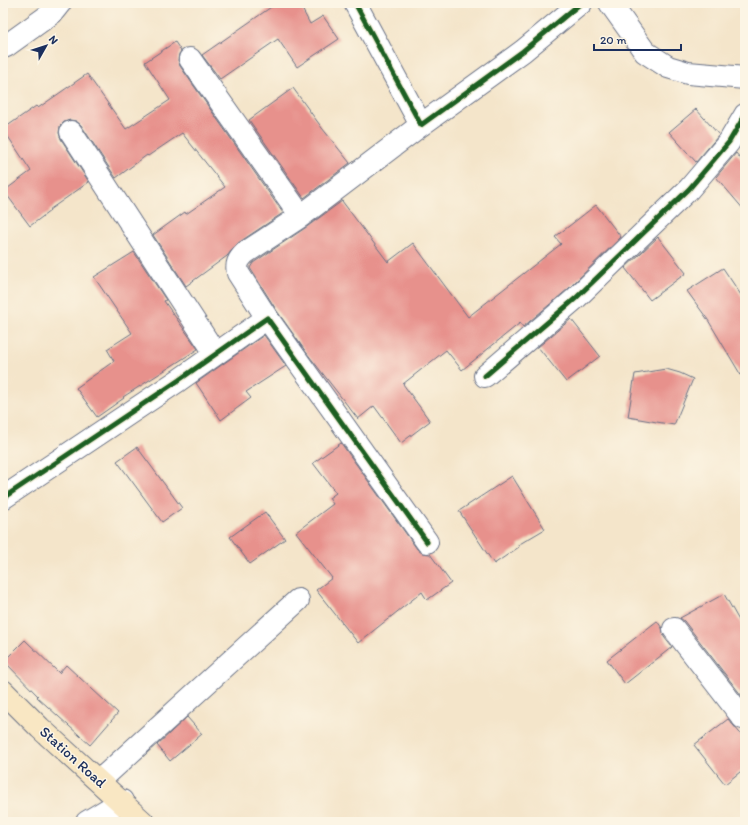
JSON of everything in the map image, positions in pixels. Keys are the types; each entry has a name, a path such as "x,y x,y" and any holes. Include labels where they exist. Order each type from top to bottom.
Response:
{"main road":[{"name":"Station Road","path":"3,691 40,728 122,801 143,822"}],"street":[{"path":"3,47 52,13 60,3"},
{"path":"355,3 421,125"},
{"path":"427,542 267,318 238,273 237,266 239,259 245,253 301,216 421,125 523,51 581,3"},
{"path":"610,3 645,52 668,67 688,73 745,78"},
{"path":"190,59 301,216"},
{"path":"485,376 576,298 689,189 729,142 745,115"},
{"path":"71,132 215,353"},
{"path":"3,498 179,380 215,353 267,318"},
{"path":"99,781 298,600"},
{"path":"674,629 744,719"},
{"path":"86,822 122,801"}],"building":[{"path":"277,3 299,3 310,24 323,16 339,39 297,67 278,39 220,79 202,55"},
{"path":"175,42 181,51 178,60 180,66 283,213 238,243 227,256 186,286 153,235 185,212 186,214 225,187 182,133 148,156 147,155 116,178 81,125 76,121 70,120 64,122 60,126 59,133 61,139 89,182 49,210 50,211 30,226 4,191 31,171 3,129 36,106 38,108 87,74 126,129 170,100 145,62"},
{"path":"293,88 350,163 304,198 249,120"},
{"path":"696,109 719,135 696,162 669,132"},
{"path":"736,153 745,164 745,211 716,177"},
{"path":"342,201 388,262 413,243 468,317 561,244 555,237 596,205 621,237 568,289 523,327 520,323 462,370 446,350 403,384 430,421 401,443 374,406 358,419 306,352 277,311 250,268 253,263"},
{"path":"658,237 686,273 650,300 625,268"},
{"path":"134,252 166,300 164,301 198,349 123,397 124,398 97,417 76,388 114,361 107,349 132,333 94,277"},
{"path":"723,268 745,301 745,382 708,320 687,291"},
{"path":"571,319 600,356 566,382 538,347"},
{"path":"264,335 286,366 246,392 251,398 221,420 196,383"},
{"path":"666,369 693,379 674,425 628,417 635,374"},
{"path":"341,443 417,549 422,553 430,554 451,583 427,600 422,592 358,643 316,590 332,578 296,532 333,504 329,498 336,493 313,463"},
{"path":"137,447 182,508 162,522 117,461"},
{"path":"512,476 545,529 518,545 519,547 494,564 459,511"},
{"path":"265,512 285,539 250,564 230,537"},
{"path":"724,594 745,631 745,700 684,621 680,618"},
{"path":"657,621 662,628 664,637 672,647 625,684 607,660"},
{"path":"25,640 59,673 66,665 118,713 90,745 37,697 38,696 4,661"},
{"path":"187,717 202,734 170,761 157,745"},
{"path":"728,719 745,739 745,768 725,784 694,745"}],"cycle path":[{"path":"355,3 421,125 523,51 581,3"},
{"path":"485,376 576,298 689,189 729,142 745,115"},
{"path":"3,498 179,380 267,318 427,542"}]}
